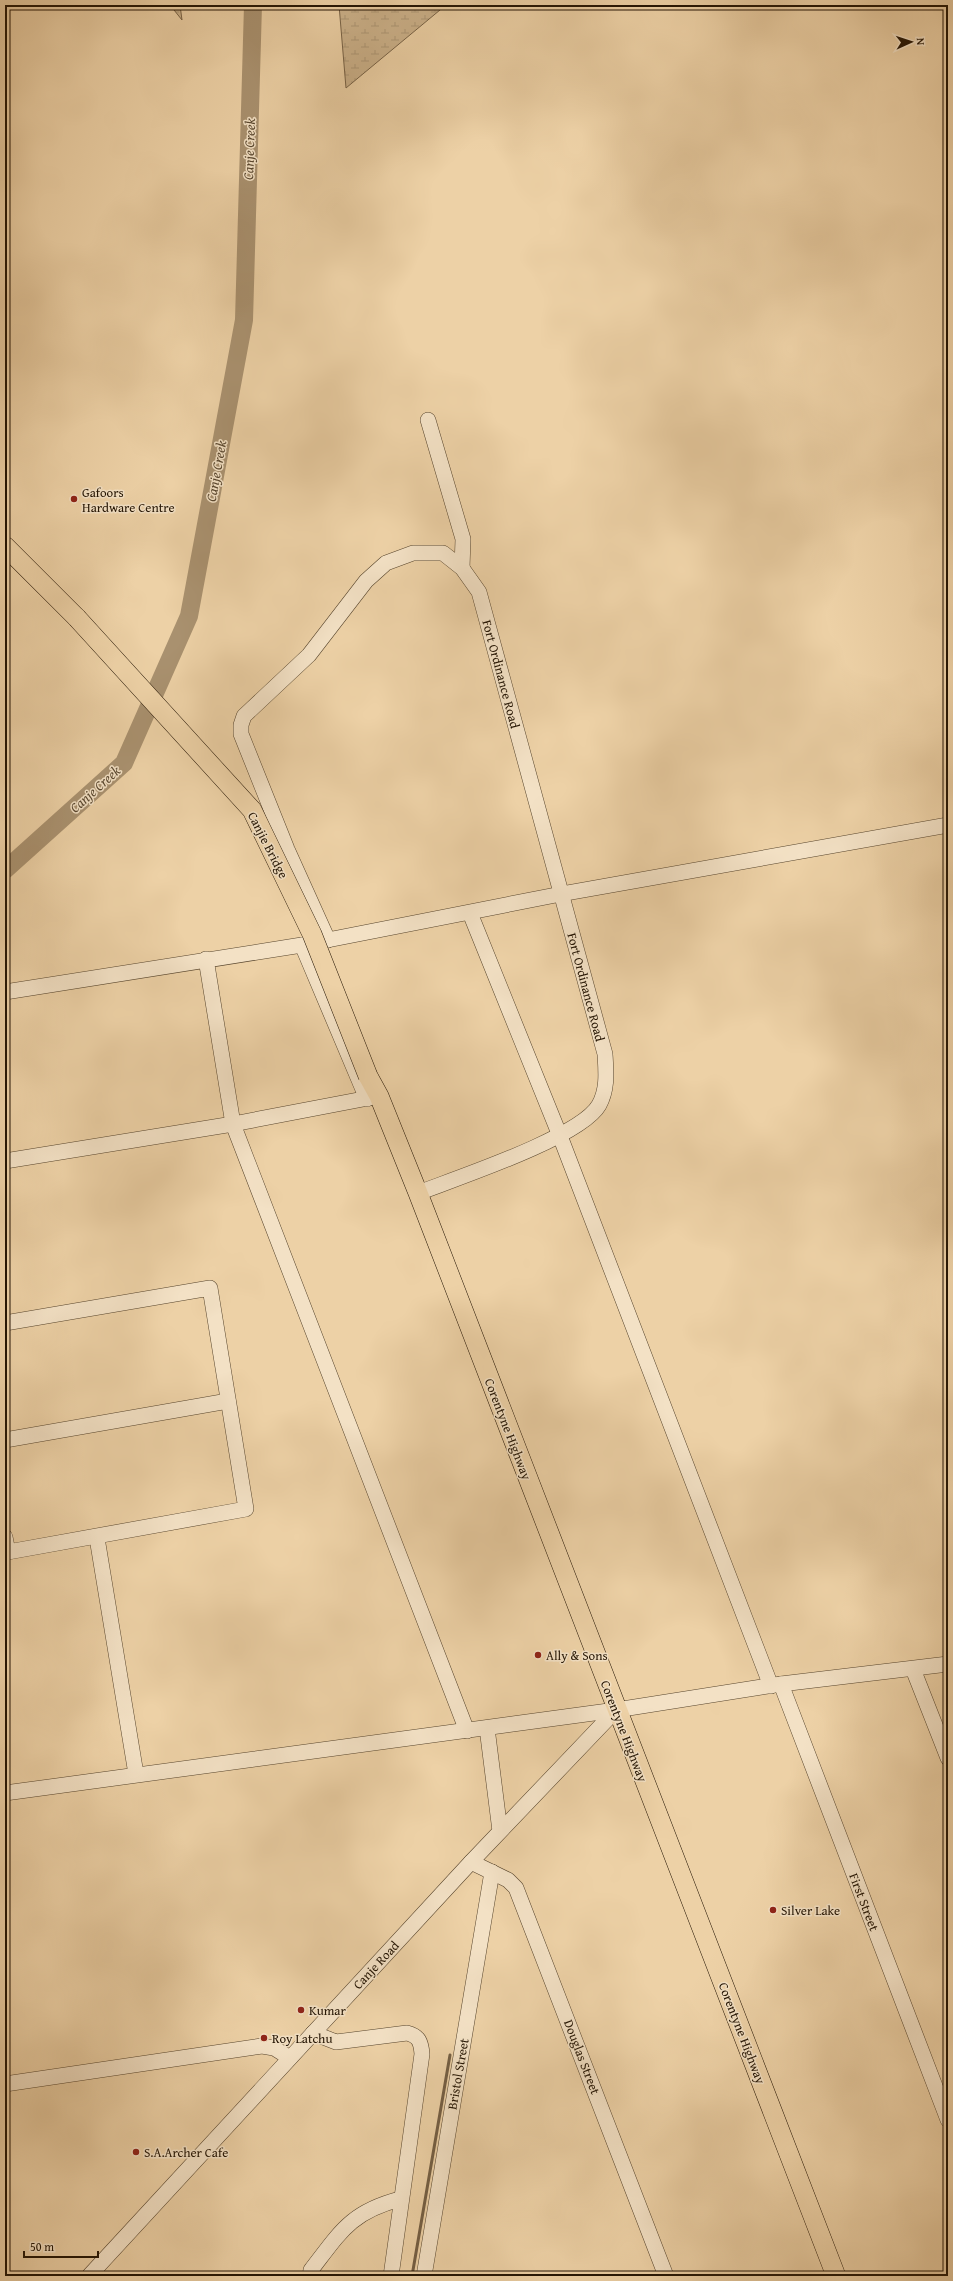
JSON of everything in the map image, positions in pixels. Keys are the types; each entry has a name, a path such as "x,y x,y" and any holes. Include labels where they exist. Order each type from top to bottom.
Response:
{"main road":[{"name":"Canjie Bridge","path":"5,546 77,618 252,810 312,934 368,1076 373,1097"},
{"name":"Corentyne Highway","path":"373,1097 418,1193 616,1710 836,2276"}],"street":[{"path":"428,420 463,539 462,568"},
{"name":"Fort Ordinance Road","path":"328,940 287,849 241,734 241,724 244,716 308,654 366,581 386,563 413,553 443,553 462,568 479,592 605,1054 607,1079 599,1105 582,1123 560,1136 418,1193"},
{"path":"5,992 302,945 561,894 948,825"},
{"name":"First Street","path":"470,913 560,1136 948,2120"},
{"path":"5,1161 233,1124 373,1097 302,945"},
{"path":"206,959 233,1124 467,1731"},
{"path":"5,1323 210,1288 246,1509 98,1538 8,1552 5,1537"},
{"path":"5,1440 228,1401"},
{"path":"98,1538 136,1774"},
{"path":"5,1793 136,1774 467,1731 776,1685 948,1664"},
{"path":"914,1669 948,1758"},
{"name":"Canje Road","path":"89,2276 471,1862 616,1710"},
{"path":"487,1728 500,1831"},
{"name":"Douglas Street","path":"471,1862 508,1880 516,1888 666,2276"},
{"name":"Bristol Street","path":"424,2276 492,1872"},
{"path":"313,2033 336,2042 407,2033 415,2035 421,2042 422,2054 400,2199 391,2276"},
{"path":"5,2084 262,2046 274,2048 290,2058"},
{"path":"310,2276 312,2270 348,2224 367,2210 400,2199"}],"green space":[{"path":"170,5 180,5 182,20"},
{"path":"339,5 446,5 346,88"}],"waterway":[{"name":"Canje Creek","path":"5,870 124,763 189,616 244,320 253,5"},
{"path":"412,2276 450,2055"}],"place":[{"name":"Gafoors Hardware Centre","path":"74,499"},
{"name":"Ally & Sons","path":"538,1655"},
{"name":"Silver Lake","path":"773,1910"},
{"name":"Kumar","path":"301,2010"},
{"name":"Roy Latchu","path":"264,2038"},
{"name":"S.A.Archer Cafe","path":"136,2152"}]}
